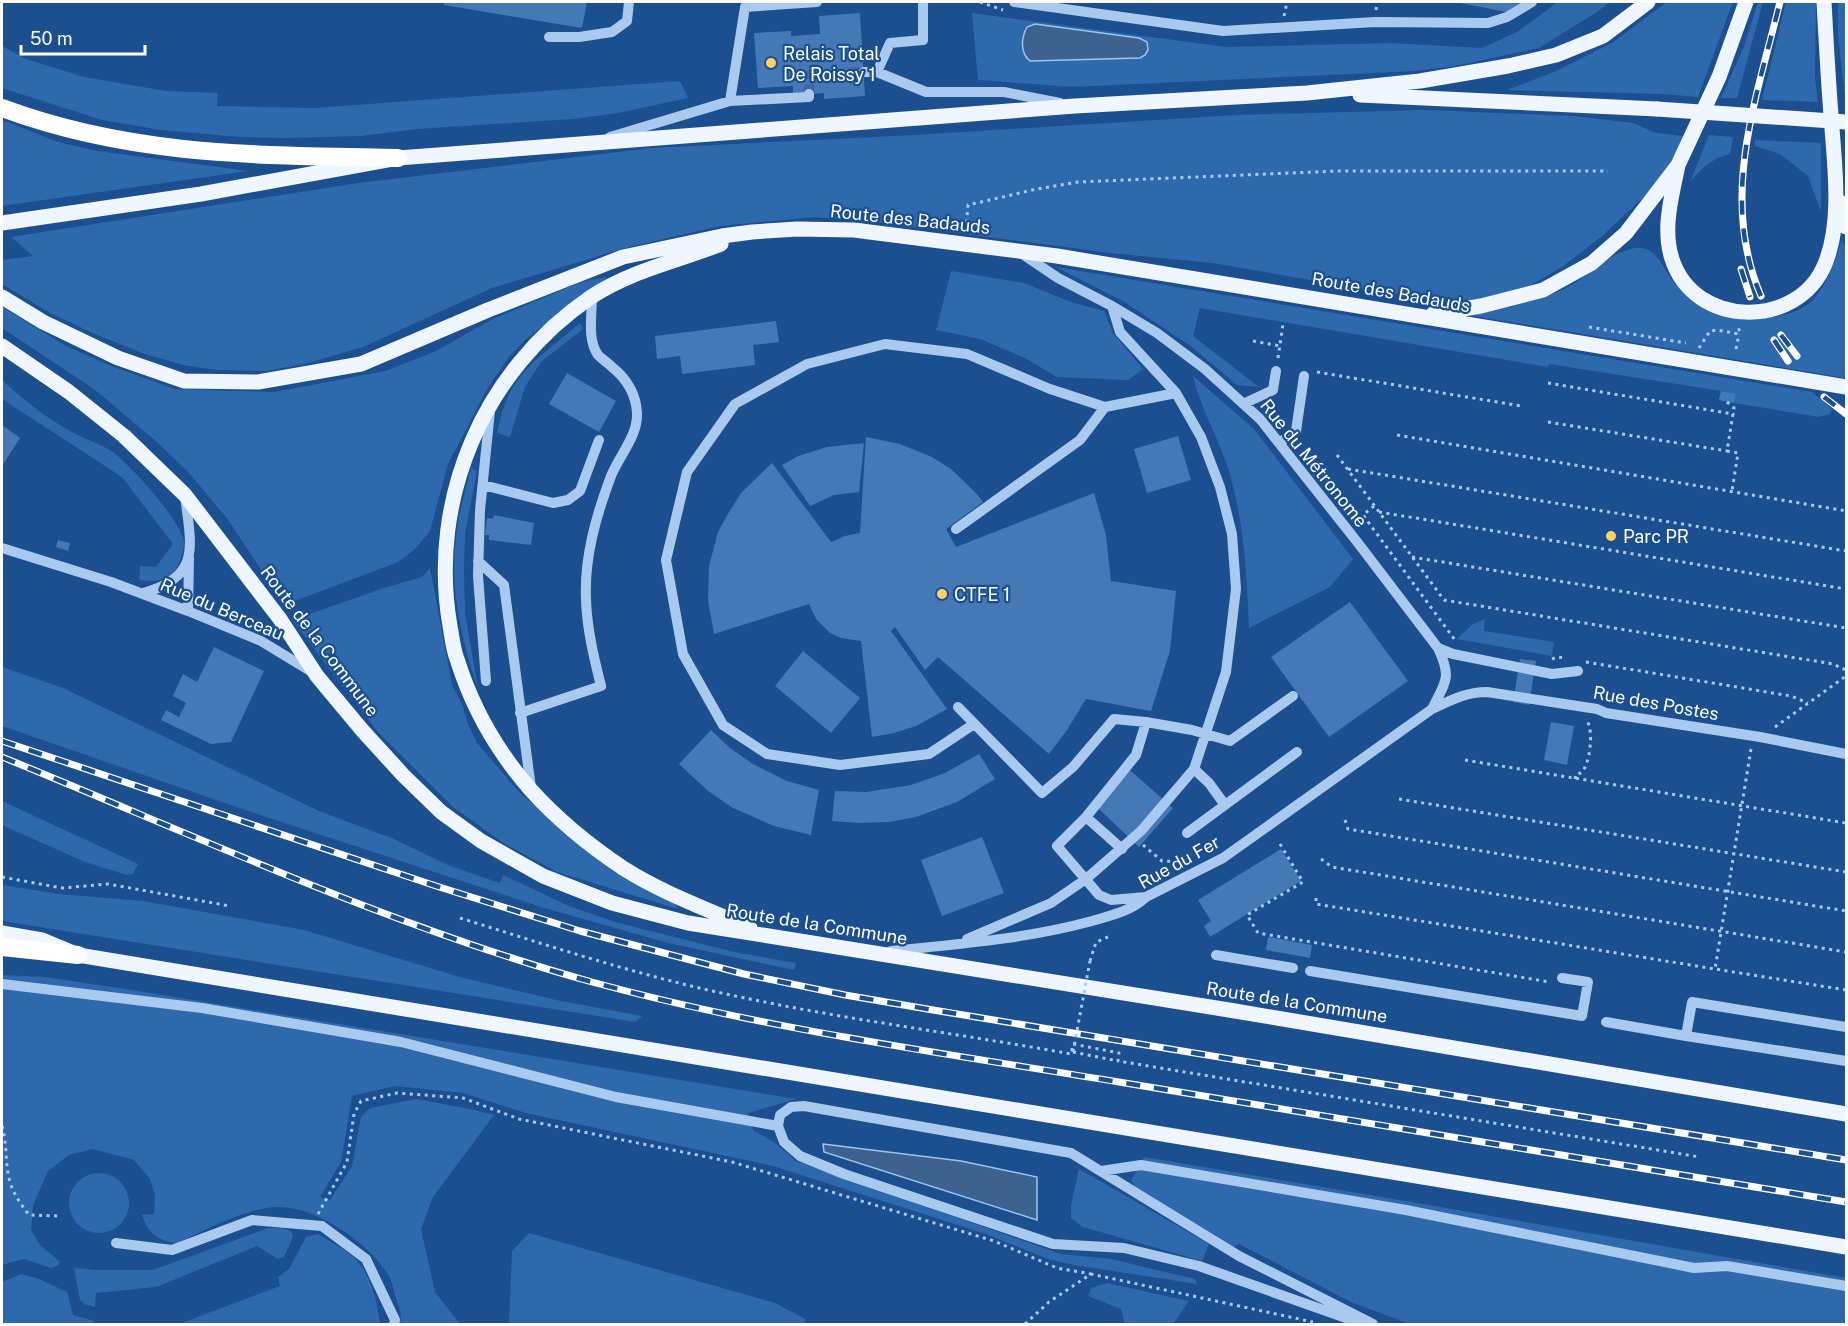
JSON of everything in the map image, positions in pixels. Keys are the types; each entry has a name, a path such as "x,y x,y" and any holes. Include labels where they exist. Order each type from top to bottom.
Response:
{"highway":[{"path":"2,108 58,127 156,147 232,154 398,158"},
{"path":"2,947 78,956"}],"main road":[{"path":"2,223 201,194 398,158 1075,106 1308,93 1420,81 1556,55 1603,36 1648,2"},
{"path":"1419,316 1481,306 1543,291 1592,262 1626,233 1678,165 1719,77 1746,2"},
{"path":"1678,165 1668,218 1668,240 1673,261 1683,279 1694,292 1723,309 1761,313 1782,307 1808,289 1825,264 1831,244 1836,192 1824,2"},
{"path":"1308,93 1657,109 1846,122"},
{"path":"1836,192 1846,227"},
{"name":"Route des Badauds","path":"2,297 43,322 118,358 184,381 258,382 361,364 488,310 623,257 752,232 797,229 854,230 1017,251 1846,387"},
{"path":"752,232 641,272 592,297 538,342 512,371 491,402 467,452 456,488 444,552 445,598 456,658 476,708 500,751 531,790 571,828 623,868 668,892 770,936"},
{"name":"Route de la Commune","path":"2,346 69,392 124,436 185,495 280,619 317,676 403,775 441,812 481,840 535,872 612,903 688,923 1224,1009 1846,1114"},
{"path":"2,933 42,940 78,956 1846,1247"}],"street":[{"path":"549,37 579,37 612,32 627,21 629,2"},
{"path":"730,101 745,7 817,2"},
{"path":"877,72 890,43 923,40 924,2"},
{"path":"1014,2 1223,32 1376,21 1488,23 1506,17 1532,2"},
{"path":"864,72 877,72 927,92 1004,93 1075,106"},
{"path":"590,143 730,101 809,97 809,94"},
{"name":"Rue du Métronome","path":"1017,251 1059,278 1157,333 1205,369 1260,419 1438,648 1446,666 1447,675 1432,709"},
{"path":"520,713 601,686 590,642 587,611 588,560 598,514 612,474 632,438 637,415 632,390 621,374 598,355 592,340 592,297"},
{"path":"953,944 1051,903 1086,879 1141,831 1194,769 1226,672 1236,589 1232,534 1220,487 1201,437 1176,393 1120,332 1112,306"},
{"path":"974,724 929,754 840,765 767,754 723,725 683,654 666,560 687,472 735,404 807,364 885,344 967,354 1050,389 1105,407 1176,393"},
{"path":"1243,404 1273,390 1275,371"},
{"path":"1279,443 1296,431 1308,374"},
{"path":"486,681 480,631 478,561 491,402"},
{"path":"956,529 1080,440 1105,407"},
{"path":"483,486 554,503 568,500 580,491 599,440"},
{"name":"Rue du Berceau","path":"143,593 160,589 178,576 189,558 190,538 185,495"},
{"name":"Rue du Berceau","path":"2,548 143,593 188,611 274,648 317,676"},
{"path":"188,611 189,558"},
{"path":"478,561 504,585 531,790"},
{"path":"1438,648 1453,654 1552,674 1579,666"},
{"name":"Rue des Postes","path":"1459,696 1474,692 1487,692 1760,737 1846,754"},
{"path":"958,707 1042,793 1072,767 1114,719 1192,730 1230,741 1293,696"},
{"name":"Rue du Fer","path":"873,954 1015,938 1063,929 1137,906 1146,897 1223,858 1432,709 1459,696"},
{"path":"1146,722 1136,755 1086,817 1056,846 1099,895 1112,900 1146,897"},
{"path":"1186,833 1298,752"},
{"path":"1194,769 1209,783 1225,805"},
{"path":"1086,817 1122,849"},
{"path":"1216,955 1293,968"},
{"path":"1310,971 1582,1016 1588,982 1561,981"},
{"path":"2,984 202,1008 401,1042 616,1097 778,1126"},
{"path":"1686,1036 1692,1002 1846,1027"},
{"path":"1606,1022 1846,1061"},
{"path":"1363,1324 1199,1266 1124,1248 1053,1244 844,1174 800,1156 784,1142 778,1126 780,1115 791,1107 804,1106 1071,1153 1239,1256 1373,1324"},
{"path":"1101,1171 1142,1165 1406,1210 1694,1268 1727,1266 1846,1286"},
{"path":"116,1243 172,1250 252,1220 322,1226 366,1259 395,1320 394,1324"}],"path":[{"path":"966,244 968,205 1078,182 1338,171 1608,171"},
{"path":"1275,371 1283,324"},
{"path":"1702,345 1710,331"},
{"path":"1736,350 1738,334"},
{"path":"1252,341 1280,346"},
{"path":"1308,374 1521,406"},
{"path":"1548,383 1733,414"},
{"path":"1727,402 1734,408 1727,451"},
{"path":"1548,422 1738,453 1732,491"},
{"path":"1397,435 1846,511"},
{"path":"1337,455 1444,600 1833,664 1846,670"},
{"path":"1347,469 1846,551"},
{"path":"1374,506 1363,515 1456,642"},
{"path":"1379,512 1846,589"},
{"path":"1412,556 1846,628"},
{"path":"1542,658 1553,660 1557,657 1568,658"},
{"path":"1579,666 1791,696 1808,703"},
{"path":"1715,969 1752,746 1760,737 1846,676"},
{"path":"1575,778 1576,774 1585,770 1587,764 1592,731 1585,719"},
{"path":"1465,760 1846,823"},
{"path":"1399,798 1846,872"},
{"path":"1345,820 1348,829 1846,911"},
{"path":"1142,844 1162,861 1190,862"},
{"path":"1280,844 1303,882 1247,915 1258,933 1561,981"},
{"path":"1322,859 1332,867 1846,952"},
{"path":"2,877 62,888 108,884 230,906"},
{"path":"1316,898 1316,904 1846,990"},
{"path":"460,918 559,950 692,986 892,1026 1071,1054 1072,1044 1119,1053 1118,1061"},
{"path":"1108,937 1096,942 1090,961 1073,1052 1700,1157"},
{"path":"311,1225 347,1162 354,1114 361,1101 397,1093 463,1098 519,1119 732,1162 994,1241 1057,1268 1321,1323"},
{"path":"2,1126 6,1140 8,1176 20,1204 28,1215 60,1215"},
{"path":"1025,1324 1049,1302 1091,1274"}],"shaded area":[{"path":"1558,2 1610,2 1539,48 1455,66 1415,71 1071,87 978,80 972,13 1226,47 1390,43 1482,48 1517,32"},
{"path":"1667,2 1733,2 1698,97 1507,90 1554,72 1612,43"},
{"path":"1758,2 1763,2 1737,98 1721,98 1744,46"},
{"path":"1786,2 1816,2 1815,78 1818,102 1762,100"},
{"path":"1838,2 1846,2 1846,106 1838,35"},
{"path":"1035,24 1139,38 1147,42 1148,50 1140,58 1030,61 1024,54 1023,40 1027,27"},
{"path":"2,46 26,59 84,77 166,91 218,93 217,106 315,108 680,81 688,98 618,113 573,119 417,129 361,136 240,137 161,130 102,120 2,88"},
{"path":"1424,110 1574,116 1633,123 1656,133 1684,136 1670,164 1645,196 1601,237 1562,267 1529,286 1478,300 1442,299 1367,290 1213,263 1110,253 867,221 814,217 720,226 629,247 492,288 363,347 305,364 266,371 217,370 183,365 145,354 50,313 2,284 2,260 33,256 11,237 358,183 652,148 1237,115"},
{"path":"2,120 58,142 98,151 248,171 2,206"},
{"path":"1709,135 1733,137 1730,154 1708,164 1690,182"},
{"path":"1755,140 1821,143 1821,212 1808,176 1780,154 1755,146"},
{"path":"1842,240 1846,250 1846,378 1468,315 1517,305 1552,294 1573,284 1625,250 1635,248 1647,250 1657,257 1685,295 1708,309 1738,317 1755,318 1787,314 1800,309 1817,295 1830,272"},
{"path":"1056,267 1812,392 1832,409 1830,414 1819,417 1734,403 1736,394 1721,391 1549,364 1548,367 1200,308 1193,336 1259,387 1237,385 1192,347 1123,301"},
{"path":"951,271 1024,283 1071,302 1104,311 1113,333 1143,369 1128,380 1057,377 1025,358 980,339 936,330"},
{"path":"607,277 526,339 508,358 487,389 448,464 430,531 415,549 398,562 284,605 229,521 189,473 157,442 94,389 2,328 2,307 66,346 114,367 175,389 275,392 385,371 434,352 493,319 581,282"},
{"path":"580,323 583,329 541,362 525,387 510,437 497,433 506,402 521,376 545,352"},
{"path":"1193,376 1254,429 1353,559 1330,587 1249,628 1244,549 1234,490 1225,459"},
{"path":"2,380 53,421 110,450 153,493 175,521 184,543 179,563 171,575 156,581 139,580 140,566 156,567 173,544 122,477 2,399"},
{"path":"471,468 477,471 465,534 465,613 478,689 460,625 454,561 460,511"},
{"path":"430,568 452,685 477,743 520,793 605,865 675,903 678,909 557,872 505,844 453,807 378,732 292,620 422,577"},
{"path":"1485,619 1484,631 1554,642 1552,656 1457,639 1473,624"},
{"path":"2,667 63,688 319,811 394,839 450,866 500,883 503,875 569,906 615,922 734,952 796,963 794,970 668,943 541,907 248,811 2,726"},
{"path":"2,801 138,864 133,874 127,875 85,862 2,825"},
{"path":"2,885 59,894 143,901 304,930 460,977 556,1000 642,1016 635,1022 2,921"},
{"path":"2,975 45,977 132,990 796,1099 748,1113 753,1130 775,1143 796,1161 1061,1254 1111,1259 1195,1279 1197,1284 1048,1259 986,1234 773,1166 526,1113 463,1093 395,1086 352,1096 341,1162 320,1197 330,1200 352,1166 361,1117 370,1108 416,1099 494,1115 433,1197 421,1229 435,1292 460,1324 400,1324 400,1311 392,1284 380,1264 356,1240 326,1220 310,1213 279,1207 267,1208 227,1220 176,1243 159,1238 150,1231 142,1215 154,1214 155,1195 150,1179 134,1160 93,1149 69,1155 48,1171 33,1205 31,1230 40,1245 59,1261 59,1265 51,1268 24,1259 2,1265"},
{"path":"823,1144 961,1161 1037,1177 1037,1220 824,1152"},
{"path":"1144,1157 1846,1278 1846,1324 1410,1324 1351,1302 1239,1244 1234,1247 1136,1187 1131,1181"},
{"path":"1079,1169 1209,1244 1202,1261 1083,1227 1071,1218 1071,1205"},
{"path":"99,1173 116,1178 124,1186 129,1203 124,1220 116,1228 99,1233 82,1228 74,1220 69,1203 74,1186 82,1178"},
{"path":"268,1228 282,1228 292,1232 293,1237 284,1257 278,1259 257,1246 156,1287 96,1293 95,1307 84,1304 80,1300 74,1268 153,1270"},
{"path":"529,1233 775,1303 805,1319 805,1324 509,1324 512,1251"},
{"path":"318,1234 351,1255 364,1270 375,1296 380,1324 179,1324 280,1286 278,1277 289,1269 306,1237"},
{"path":"21,1274 39,1279 67,1292 73,1315 94,1321 94,1324 2,1324 2,1282"},
{"path":"1107,1283 1189,1301 1173,1324 1125,1324 1121,1309 1088,1296 1091,1288"}],"building":[{"path":"444,2 587,2 582,28 444,5"},
{"path":"1455,2 1522,2 1506,12"},
{"path":"860,13 865,96 824,99 824,93 793,95 793,86 758,88 754,33 791,31 791,36 820,34 819,16"},
{"path":"776,321 779,342 753,345 755,365 682,374 680,356 657,359 655,336"},
{"path":"567,373 616,401 599,432 549,404"},
{"path":"1721,391 1736,394 1734,403 1719,400"},
{"path":"2,425 20,438 2,466"},
{"path":"1178,436 1191,480 1147,493 1134,449"},
{"name":"CTFE 1","path":"866,437 900,444 932,457 951,469 976,493 983,502 946,529 956,547 1094,493 1106,535 1111,581 1176,591 1170,651 1151,711 1086,699 1049,754 938,657 925,670 895,627 891,631 947,709 916,726 872,737 861,641 841,638 830,633 816,619 809,604 714,634 708,600 709,566 718,532 741,493 772,463 831,542 860,533"},
{"path":"864,443 859,492 834,495 810,506 782,465 798,456 827,447"},
{"path":"494,515 534,523 531,545 489,540 489,535 485,535 487,518 493,519"},
{"path":"58,540 70,543 68,551 56,547"},
{"path":"1350,602 1408,681 1329,737 1271,657"},
{"path":"214,647 264,671 231,742 211,744 161,720 166,710 179,717 186,703 173,696 183,674 197,682"},
{"path":"803,651 860,698 831,733 775,686"},
{"path":"1520,659 1536,661 1529,705 1513,702"},
{"path":"1551,722 1574,726 1567,765 1544,760"},
{"path":"711,730 730,748 753,764 787,781 819,790 811,835 774,826 733,808 708,791 679,764"},
{"path":"979,754 995,779 957,802 916,817 889,822 832,821 835,791 866,792 911,785 945,773"},
{"path":"1124,765 1173,808 1139,847 1091,804"},
{"path":"982,837 1004,893 942,916 921,860"},
{"path":"1281,849 1301,881 1210,937 1204,926 1211,921 1198,900"},
{"path":"1268,937 1312,945 1310,958 1266,950"}],"tunnel":[{"path":"809,94 809,75 864,72"}],"railway":[{"path":"1761,296 1749,259 1743,222 1742,186 1752,112 1780,2"},
{"path":"1741,269 1750,297"},
{"path":"1781,335 1797,356"},
{"path":"1774,340 1788,361"},
{"path":"1824,397 1846,414"},
{"path":"2,741 436,886 580,931 744,974 933,1010 1846,1160"},
{"path":"2,757 368,907 516,959 657,999 854,1039 1846,1202"}],"place":[{"name":"Relais Total De Roissy 1","path":"771,63"},
{"name":"Parc PR","path":"1611,536"},
{"name":"CTFE 1","path":"942,594"}]}
